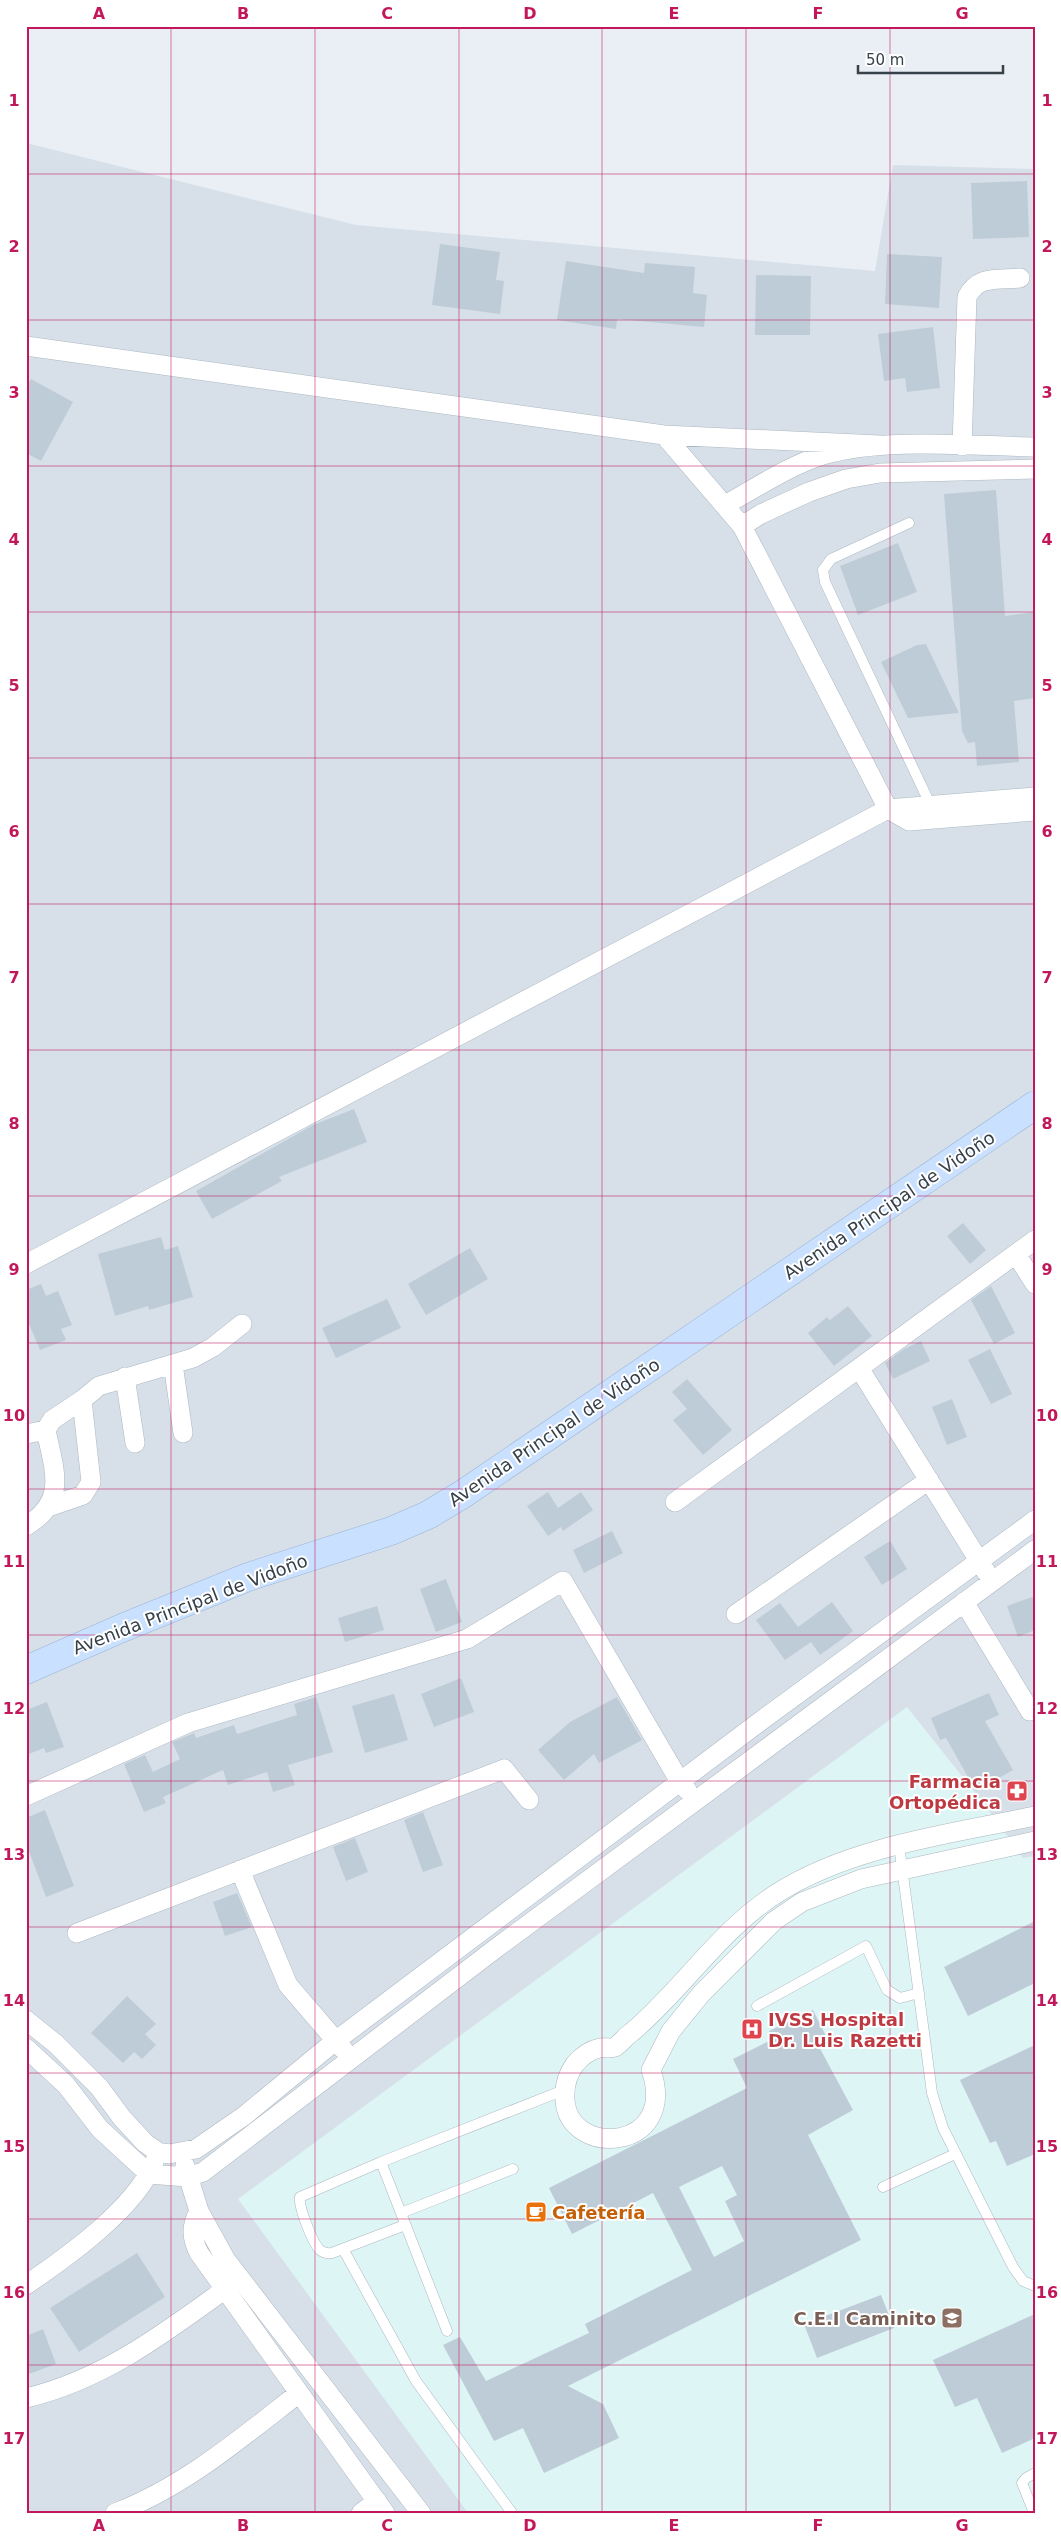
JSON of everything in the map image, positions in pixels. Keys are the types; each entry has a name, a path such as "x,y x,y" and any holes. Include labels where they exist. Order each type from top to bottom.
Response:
{"main road":[{"name":"Avenida Principal de Vidoño","path":"26,1670 122,1628 248,1577 391,1531 428,1515 480,1483 1035,1106"}],"street":[{"path":"962,446 967,297 972,287 981,281 1020,278"},
{"path":"26,346 664,435 879,445 1035,447"},
{"path":"664,435 742,526 888,809 909,821 1035,811"},
{"path":"724,505 771,478 823,455 879,445"},
{"path":"742,526 761,514 793,499 846,479 880,473 1035,469"},
{"path":"26,1264 888,809 1035,797"},
{"path":"675,1502 1035,1240"},
{"path":"1016,1254 1035,1284"},
{"path":"26,1526 36,1520 48,1508 56,1487 46,1430 52,1420 99,1386 124,1377 173,1364 213,1347 242,1324"},
{"path":"173,1364 183,1433"},
{"path":"859,1368 992,1581"},
{"path":"124,1377 135,1443"},
{"path":"48,1508 83,1495 91,1482 82,1400"},
{"path":"26,1434 46,1430"},
{"path":"736,1614 928,1480"},
{"path":"26,2020 68,2056 99,2087 145,2143 158,2152 182,2153 196,2149 244,2116 334,2042 680,1782 1035,1520"},
{"path":"26,2048 66,2086 100,2129 149,2174 187,2177 203,2172 696,1800 1035,1550"},
{"path":"26,1796 188,1723 467,1639 563,1582 680,1782 696,1800"},
{"path":"964,1602 1030,1711 1035,1710"},
{"path":"77,1933 504,1769 529,1800"},
{"path":"1032,1832 904,1869 861,1879 802,1902 774,1920 731,1962 671,2031 651,2070 656,2085 656,2101 651,2116 640,2128 627,2136 611,2140 595,2137 581,2129 571,2117 565,2104 564,2090 568,2076 575,2064 593,2051 614,2047 644,2021 711,1950 778,1892 838,1863 899,1845 1032,1832"},
{"path":"240,1870 288,1985 334,2042 352,2058"},
{"path":"26,2285 83,2244 133,2196 149,2174 158,2152"},
{"path":"182,2153 187,2177 199,2211 226,2260 421,2513"},
{"path":"199,2211 193,2222 195,2245 224,2290 381,2507 361,2513"},
{"path":"26,2398 71,2386 94,2376 179,2322 224,2290"},
{"path":"115,2513 153,2497 178,2483 299,2393"}],"lane":[{"path":"909,523 831,559 823,570 825,582 931,806"},
{"path":"899,1845 904,1869 932,2094 943,2128 955,2154 1013,2267 1023,2281 1035,2286"},
{"path":"756,2006 866,1946 887,1990 900,1998 919,1994"},
{"path":"405,2225 326,2254 318,2248 303,2215 299,2202 300,2197 382,2162 564,2090"},
{"path":"883,2188 955,2154"},
{"path":"382,2162 447,2331"},
{"path":"401,2213 513,2169"},
{"path":"343,2249 416,2381 512,2513"},
{"path":"1034,2513 1022,2483 1026,2478 1035,2473"}],"shaded area":[{"path":"26,143 356,225 875,271 893,165 1035,169 1035,2513 26,2513"},
{"name":"IVSS Hospital Dr. Luis Razetti","path":"907,1707 988,1809 1023,1858 1035,1856 1035,2513 468,2513 238,2199"}],"building":[{"path":"1027,181 1029,237 973,239 971,183"},
{"path":"440,244 500,252 496,280 504,281 500,314 432,305"},
{"path":"887,254 942,257 939,308 885,304"},
{"path":"566,261 644,273 645,263 695,267 693,293 707,295 704,327 617,319 616,329 557,320"},
{"path":"756,275 811,276 810,335 755,335"},
{"path":"933,327 940,388 907,392 905,378 884,381 878,334"},
{"path":"31,379 73,402 41,461 26,453 26,387"},
{"path":"996,490 1005,616 1035,612 1035,698 1014,701 1019,762 977,766 975,742 968,743 962,731 944,494"},
{"path":"898,543 917,592 858,615 840,566"},
{"path":"926,644 959,713 908,718 881,662 917,645"},
{"path":"354,1109 367,1142 279,1177 282,1181 212,1219 196,1191 313,1125"},
{"path":"963,1223 986,1250 970,1264 947,1236"},
{"path":"161,1237 165,1250 178,1246 193,1297 149,1310 148,1306 115,1316 98,1254"},
{"path":"470,1248 488,1279 426,1315 408,1284"},
{"path":"41,1284 46,1296 58,1291 72,1325 61,1329 66,1340 40,1350 26,1317 26,1290"},
{"path":"991,1286 1015,1333 994,1344 971,1300"},
{"path":"387,1299 401,1328 336,1358 322,1328"},
{"path":"848,1306 872,1336 834,1366 808,1333 827,1317 830,1320"},
{"path":"921,1341 930,1361 893,1379 885,1363 904,1349"},
{"path":"990,1349 1012,1394 991,1404 968,1360"},
{"path":"687,1379 732,1430 703,1455 673,1420 687,1409 672,1392"},
{"path":"952,1399 967,1437 947,1445 932,1407"},
{"path":"548,1492 558,1508 581,1492 593,1510 563,1531 561,1527 548,1536 527,1506"},
{"path":"612,1531 623,1553 584,1573 573,1550"},
{"path":"890,1541 907,1569 882,1585 864,1557"},
{"path":"446,1579 462,1622 436,1632 420,1589"},
{"path":"1035,1596 1035,1630 1018,1637 1007,1606"},
{"path":"832,1602 853,1631 820,1655 811,1642 785,1660 756,1620 780,1603 798,1627"},
{"path":"377,1606 384,1630 345,1642 338,1618"},
{"path":"461,1678 474,1712 434,1727 421,1694"},
{"path":"989,1693 999,1715 985,1721 1013,1770 976,1791 946,1738 940,1740 931,1718"},
{"path":"394,1694 408,1740 365,1753 352,1706"},
{"path":"316,1697 333,1752 288,1765 295,1785 273,1792 267,1772 228,1785 223,1770 163,1797 166,1803 144,1812 124,1764 145,1755 153,1772 180,1759 172,1742 194,1733 196,1738 234,1725 237,1734 297,1715 294,1704"},
{"path":"617,1697 642,1740 599,1763 594,1754 564,1780 538,1750 570,1722"},
{"path":"47,1702 64,1747 46,1753 44,1748 26,1755 26,1710"},
{"path":"45,1810 74,1886 46,1897 26,1843 26,1818"},
{"path":"423,1812 443,1865 423,1872 404,1820"},
{"path":"355,1838 368,1872 346,1881 333,1847"},
{"path":"237,1893 252,1927 225,1936 213,1902"},
{"path":"1035,1921 1035,1983 968,2016 944,1967"},
{"path":"127,1996 156,2024 145,2034 156,2045 142,2059 134,2052 123,2063 91,2033"},
{"path":"813,2010 827,2038 817,2043 853,2110 808,2135 861,2240 568,2386 603,2404 619,2438 544,2473 523,2428 494,2441 443,2345 460,2337 486,2381 589,2333 585,2324 692,2270 653,2193 572,2234 549,2188 747,2088 733,2059 773,2039 769,2031","holes":["722,2166 737,2195 725,2201 744,2241 714,2257 679,2187"]},
{"path":"1035,2045 1035,2154 1007,2166 996,2141 990,2143 960,2080"},
{"path":"137,2253 165,2297 79,2352 50,2308"},
{"path":"881,2295 894,2328 817,2358 804,2324"},
{"path":"1035,2314 1035,2438 1002,2453 977,2398 955,2407 933,2360"},
{"path":"43,2329 56,2364 26,2375 26,2336"}],"place":[{"name":"Farmacia Ortopédica","path":"1017,1791"},
{"name":"IVSS Hospital Dr. Luis Razetti","path":"752,2029"},
{"name":"Cafetería","path":"536,2212"},
{"name":"C.E.I Caminito","path":"952,2318"}]}
